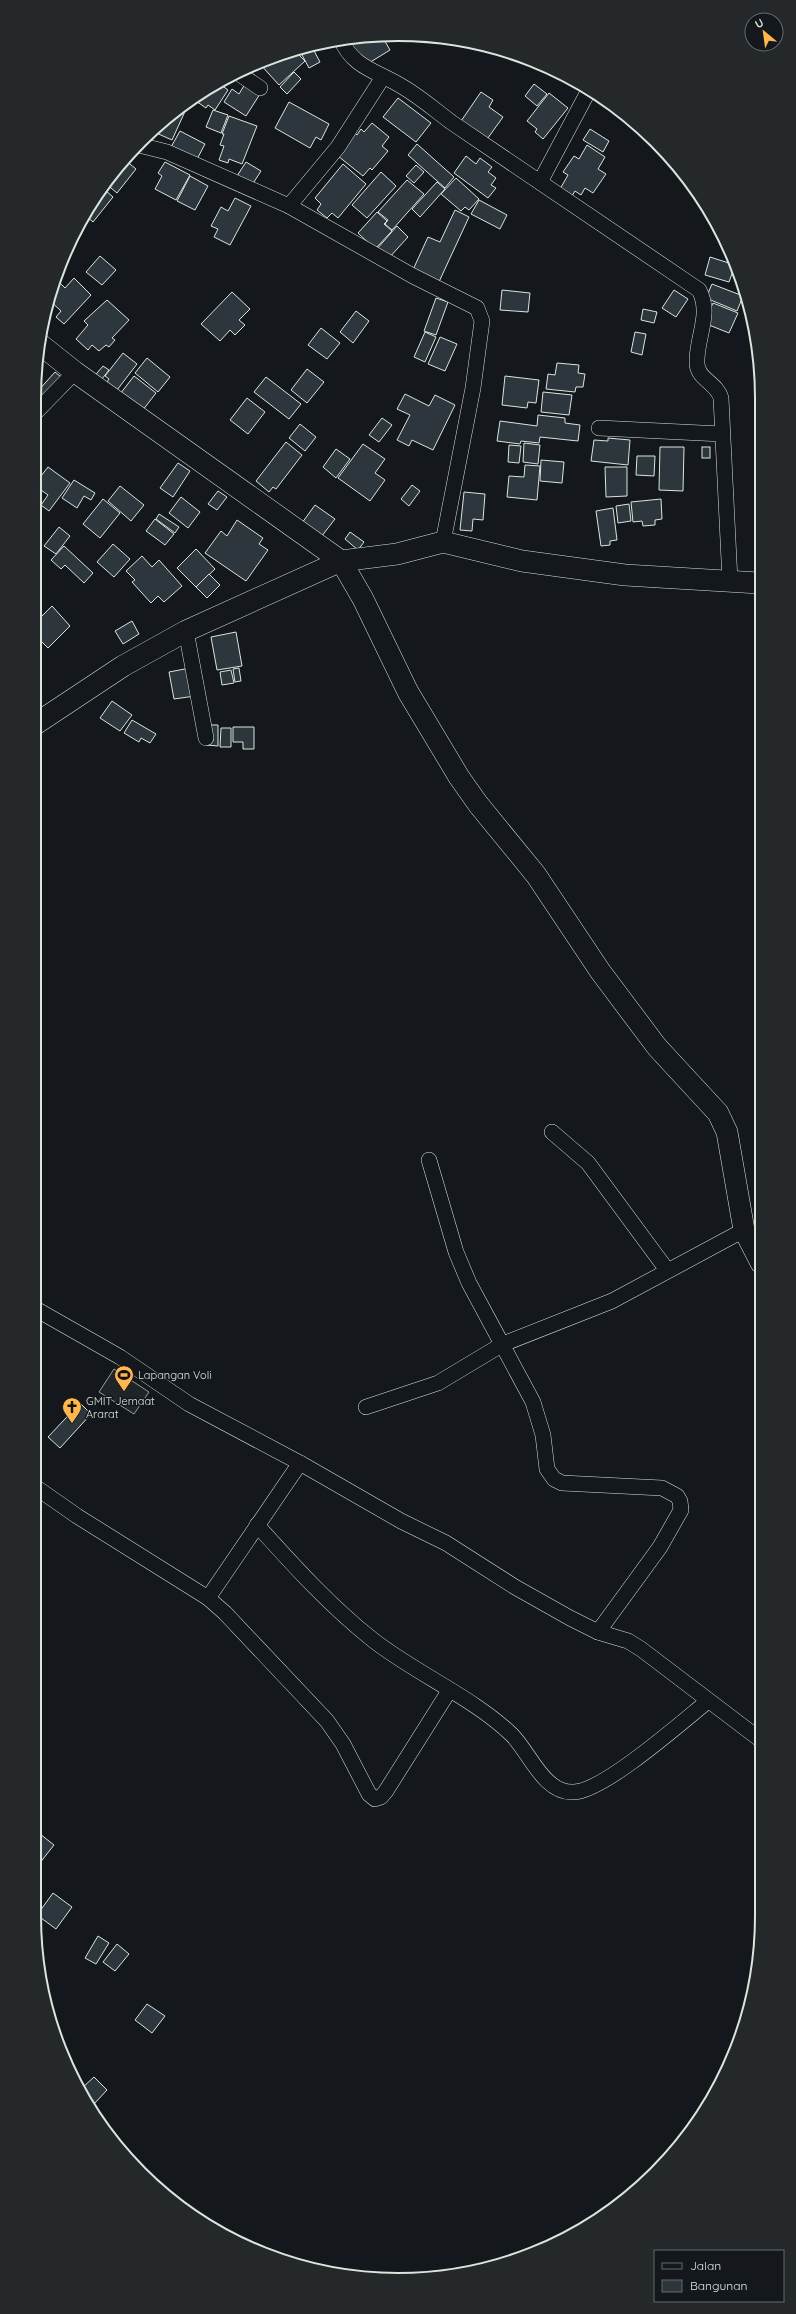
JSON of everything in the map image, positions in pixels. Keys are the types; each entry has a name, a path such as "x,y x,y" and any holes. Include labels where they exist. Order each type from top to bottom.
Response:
{"street":[{"path":"344,45 348,53 362,66 418,96 451,122 699,290 703,297 705,312 697,363 701,374 720,394 730,581"},
{"path":"243,77 260,88"},
{"path":"289,206 338,147 383,77"},
{"path":"540,182 586,95"},
{"path":"145,147 167,152 289,206 412,276 470,302 480,312 482,321 473,388 443,542"},
{"path":"45,348 75,372 341,561 363,599 408,692 459,777 478,804 536,875 600,971 657,1047 718,1113 727,1132 744,1230 755,1251"},
{"path":"41,407 75,372"},
{"path":"599,428 722,434"},
{"path":"41,720 123,666 186,631 341,561 397,554 443,542 522,561 625,575 755,584"},
{"path":"186,631 206,738"},
{"path":"552,1132 588,1163 667,1270"},
{"path":"429,1160 456,1252 469,1283 481,1308 503,1344 533,1402 543,1435 547,1469 554,1479 562,1483 662,1488 674,1494 680,1501 681,1510 660,1547 598,1632"},
{"path":"366,1406 438,1383 503,1344 612,1301 667,1270 744,1230"},
{"path":"41,1312 120,1357 189,1404 300,1463 401,1521 446,1543 515,1587 598,1632 628,1641 662,1663 708,1701 755,1736"},
{"path":"208,1598 300,1463"},
{"path":"41,1491 77,1516 208,1598 225,1613 327,1721 343,1744 369,1794 375,1799 381,1797 386,1791 449,1690"},
{"path":"257,1525 309,1582 348,1619 373,1640 499,1723 523,1746 550,1784 560,1790 579,1792 607,1778 649,1749 708,1701"}],"shaded area":[{"name":"Lapangan Voli","path":"114,1369 149,1392 134,1414 99,1392"}],"building":[{"path":"385,42 390,50 364,66 350,44"},
{"path":"314,51 320,62 309,68 302,54"},
{"path":"299,55 305,61 279,85 263,67"},
{"path":"294,72 301,79 287,94 280,87"},
{"path":"245,84 260,94 246,116 224,102 232,89 239,94"},
{"path":"534,84 547,94 537,106 525,96"},
{"path":"224,87 228,90 215,110 208,105 206,108 198,102"},
{"path":"481,92 493,100 489,107 503,117 485,142 459,124"},
{"path":"549,93 568,108 543,139 535,132 537,129 527,121"},
{"path":"398,98 431,123 416,142 383,117"},
{"path":"289,102 329,124 321,140 316,137 310,148 275,128"},
{"path":"213,110 228,115 221,133 206,127"},
{"path":"185,112 172,140 159,134"},
{"path":"229,116 257,126 242,164 229,159 228,163 219,160 224,146 220,145 224,134 222,134"},
{"path":"372,123 389,137 382,146 388,151 372,170 370,168 363,176 338,156 354,132 357,135 361,129 364,132"},
{"path":"590,129 609,141 603,152 583,140"},
{"path":"180,131 205,144 196,161 171,147"},
{"path":"417,144 454,177 445,188 408,155"},
{"path":"587,145 605,157 598,169 606,174 593,193 585,188 581,195 575,191 572,196 560,189 568,175 563,172 574,156 579,159"},
{"path":"466,156 476,164 480,158 492,167 488,172 496,178 491,185 496,188 488,198 454,173"},
{"path":"165,162 190,175 176,200 155,189 162,176 158,173"},
{"path":"246,162 261,171 252,185 237,176"},
{"path":"129,164 136,169 117,193 110,187"},
{"path":"343,164 366,184 338,218 332,213 327,218 317,210 321,204 315,198"},
{"path":"416,165 424,172 414,183 406,176"},
{"path":"381,172 396,186 367,218 352,205"},
{"path":"190,176 208,186 195,210 177,201"},
{"path":"456,178 479,199 469,210 465,207 461,211 441,194"},
{"path":"407,180 424,194 392,230 385,224 388,220 378,212"},
{"path":"437,182 445,189 420,217 412,209"},
{"path":"107,192 113,197 93,222 89,219"},
{"path":"235,198 251,206 230,245 214,237 218,229 211,226 221,207 228,211"},
{"path":"479,200 507,215 500,229 471,214"},
{"path":"455,210 469,217 438,284 412,272 428,237 440,242"},
{"path":"377,212 387,221 384,224 392,231 375,249 358,233"},
{"path":"397,226 408,237 387,260 376,250"},
{"path":"100,256 116,270 102,285 86,272"},
{"path":"710,257 729,263 732,273 729,282 705,275"},
{"path":"74,278 91,295 64,324 56,317 61,311 54,304 60,283 65,288"},
{"path":"712,284 740,295 741,300 737,311 706,298"},
{"path":"502,290 530,293 528,312 500,310"},
{"path":"674,290 688,299 676,317 662,308"},
{"path":"232,292 250,309 239,320 245,325 235,335 230,330 220,341 201,324"},
{"path":"436,298 448,302 436,335 424,331"},
{"path":"107,300 129,320 112,338 115,340 109,347 106,345 99,351 92,345 88,350 76,339 88,325 84,321"},
{"path":"713,303 738,313 729,333 704,323"},
{"path":"643,309 657,312 654,323 641,320"},
{"path":"356,311 369,321 353,343 340,332"},
{"path":"321,328 340,343 327,359 308,345"},
{"path":"425,332 436,337 425,362 414,357"},
{"path":"635,332 646,334 642,355 631,352"},
{"path":"440,337 457,344 445,371 428,364"},
{"path":"123,353 137,364 117,390 107,382 109,379 105,376"},
{"path":"147,358 170,377 158,392 135,373"},
{"path":"557,363 579,365 578,373 585,374 583,387 576,387 575,392 546,389 548,374 555,375"},
{"path":"103,366 109,370 98,384 92,379"},
{"path":"307,369 324,382 307,403 291,390"},
{"path":"55,372 61,377 42,397 41,387"},
{"path":"134,376 156,393 139,415 117,398"},
{"path":"505,376 539,380 536,403 528,402 527,408 502,405"},
{"path":"266,377 301,404 289,419 254,392"},
{"path":"543,392 572,395 569,415 541,412"},
{"path":"405,394 429,406 435,395 455,405 433,450 412,440 409,446 397,440 410,415 397,409"},
{"path":"247,398 265,412 248,434 230,420"},
{"path":"538,415 565,418 565,423 580,425 578,441 540,437 539,443 521,441 520,444 497,441 500,421 537,426"},
{"path":"382,418 392,425 379,442 369,435"},
{"path":"300,424 316,437 305,451 289,438"},
{"path":"608,438 630,440 628,465 591,461 594,440 608,441"},
{"path":"286,442 302,455 276,489 273,487 269,492 256,481"},
{"path":"524,443 540,445 538,464 523,462"},
{"path":"363,444 385,459 375,473 385,480 370,501 338,478"},
{"path":"509,445 521,446 519,463 508,462"},
{"path":"660,447 684,447 683,491 659,490"},
{"path":"702,447 710,447 710,458 702,458"},
{"path":"336,449 350,459 336,478 323,467"},
{"path":"637,456 655,456 654,476 636,475"},
{"path":"541,460 564,462 562,483 540,481"},
{"path":"178,463 190,471 173,497 160,488"},
{"path":"525,465 540,466 537,500 507,497 509,476 524,477"},
{"path":"48,467 70,483 49,511 41,505 48,495 41,490 41,476"},
{"path":"605,467 627,467 627,496 606,497"},
{"path":"74,480 95,493 91,500 84,496 77,508 62,498"},
{"path":"412,485 420,491 409,506 401,499"},
{"path":"120,486 144,505 131,521 108,501"},
{"path":"218,491 227,497 217,510 208,504"},
{"path":"464,492 485,494 483,520 473,519 472,531 460,530"},
{"path":"181,497 200,512 188,528 169,513"},
{"path":"103,499 120,513 100,538 83,524"},
{"path":"661,499 662,519 655,520 655,525 643,526 642,521 633,522 631,502"},
{"path":"629,504 631,521 618,523 616,506"},
{"path":"315,505 335,519 321,537 302,523"},
{"path":"613,508 617,540 610,541 610,545 601,546 596,511"},
{"path":"159,514 179,527 175,533 156,519"},
{"path":"155,519 174,534 165,545 146,531"},
{"path":"237,520 263,538 259,544 268,550 246,581 205,553 221,531 227,536"},
{"path":"59,527 70,536 56,554 44,546"},
{"path":"350,532 364,542 358,550 345,539"},
{"path":"113,544 130,559 114,577 97,562"},
{"path":"64,546 93,573 84,583 65,565 61,569 51,560"},
{"path":"196,549 215,569 196,587 177,568"},
{"path":"142,556 152,567 159,560 182,586 164,602 158,596 151,603 132,582 135,580 126,571"},
{"path":"209,574 220,585 207,598 196,587"},
{"path":"52,606 70,626 48,648 41,641 41,617"},
{"path":"132,621 139,634 123,644 115,631"},
{"path":"236,632 242,666 217,670 211,637"},
{"path":"190,668 195,696 174,699 169,672"},
{"path":"239,668 241,681 235,682 233,669"},
{"path":"231,670 234,683 222,685 220,672"},
{"path":"112,701 132,715 120,731 100,718"},
{"path":"132,720 156,734 150,743 141,738 139,742 124,733"},
{"path":"208,725 218,725 218,746 207,745"},
{"path":"233,727 254,727 254,749 243,749 243,742 233,742"},
{"path":"221,728 231,728 231,747 220,747"},
{"path":"80,1403 91,1414 60,1448 48,1437"},
{"path":"41,1835 54,1845 41,1861"},
{"path":"53,1893 72,1907 56,1929 41,1918 41,1910"},
{"path":"98,1936 109,1943 96,1964 85,1958"},
{"path":"117,1944 129,1954 115,1971 103,1962"},
{"path":"147,2004 165,2016 152,2033 135,2020"},
{"path":"94,2077 107,2090 95,2103 84,2086"}],"place":[{"name":"Lapangan Voli","path":"124,1392"},
{"name":"GMIT Jemaat Ararat","path":"72,1424"}]}
